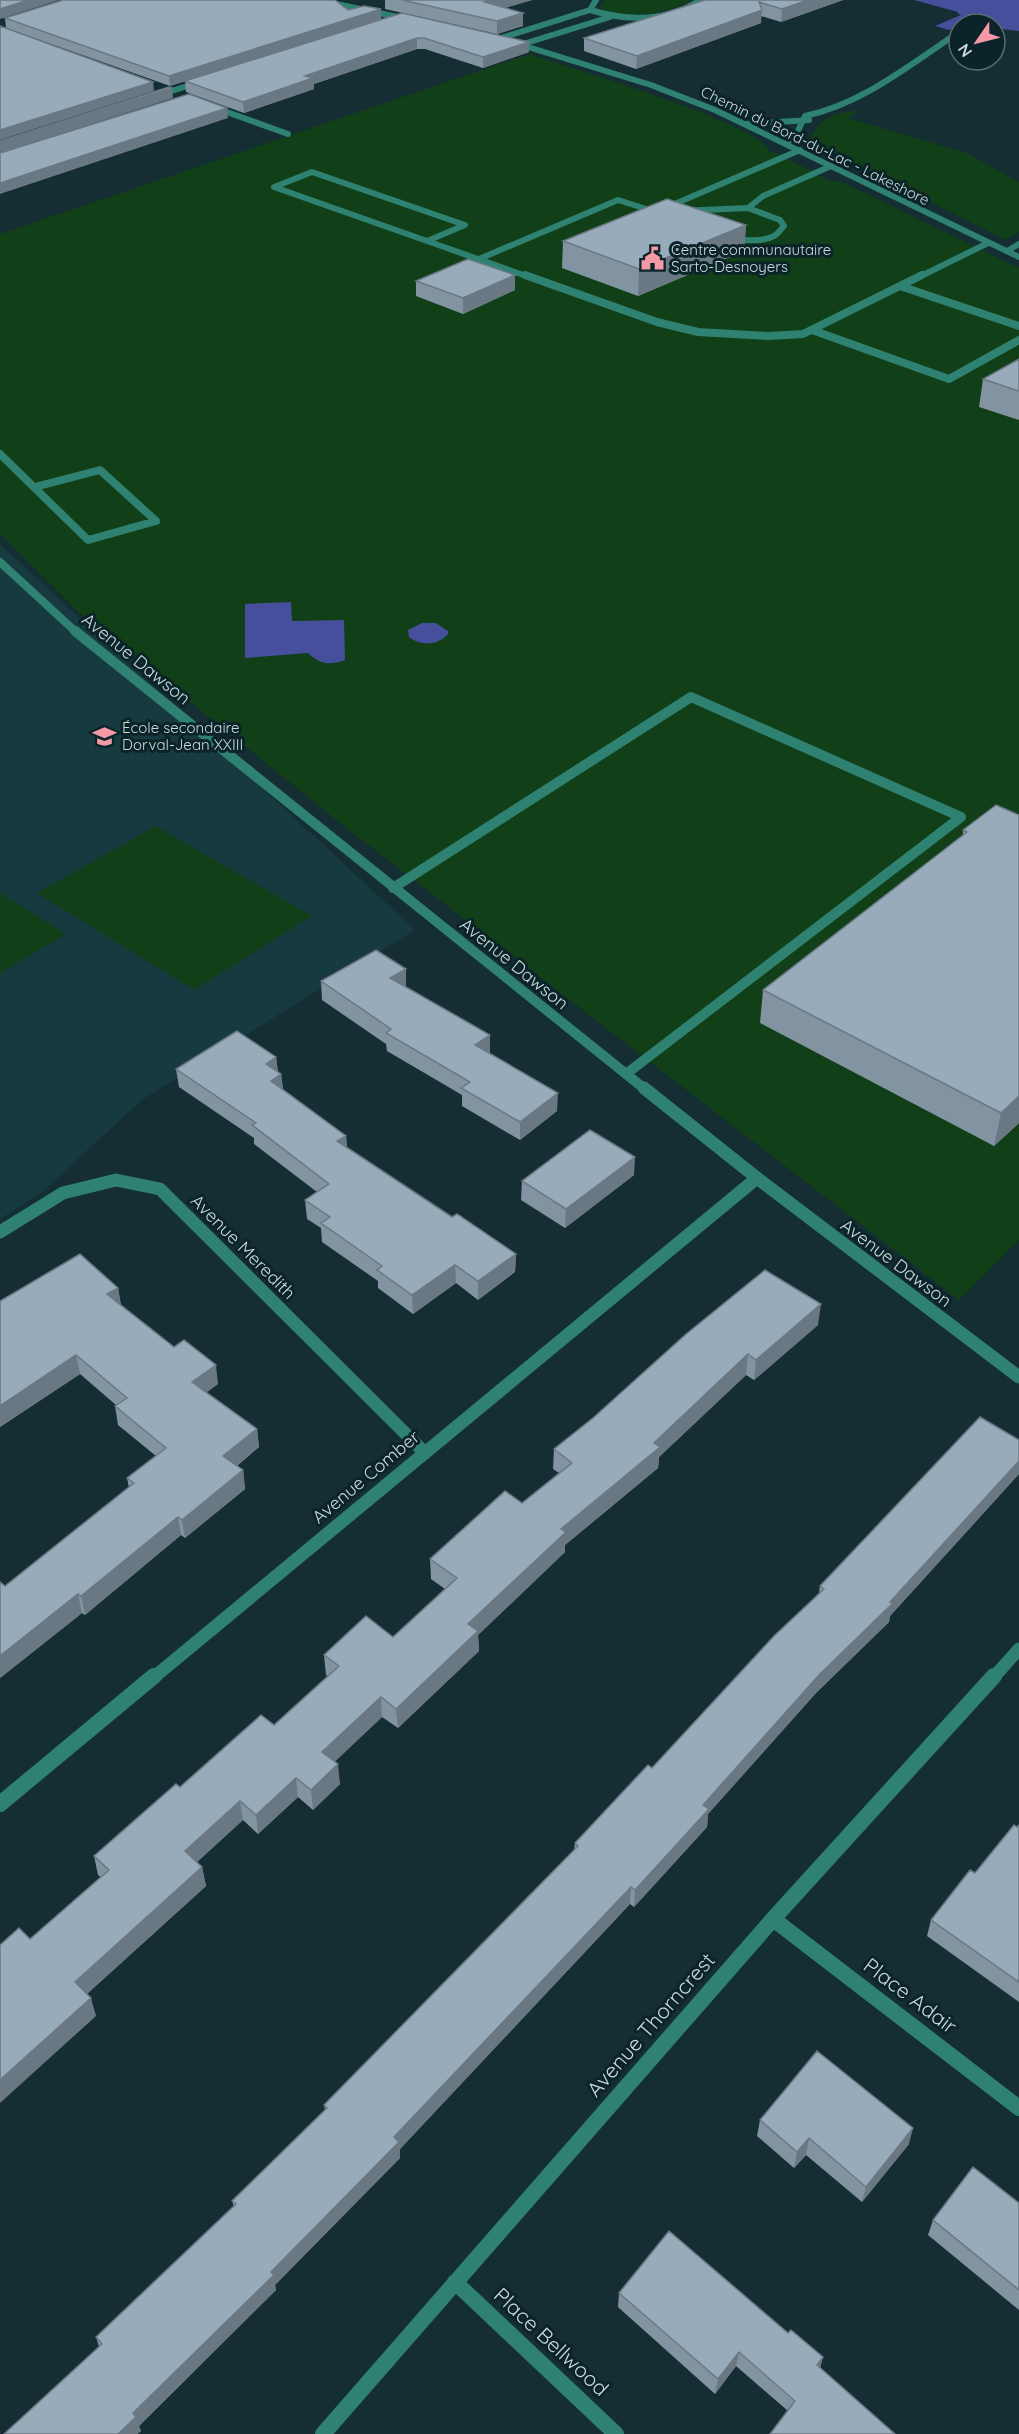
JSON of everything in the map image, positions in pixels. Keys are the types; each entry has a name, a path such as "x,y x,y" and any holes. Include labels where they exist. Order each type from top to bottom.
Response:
{"street":[{"path":"318,0 412,20"},
{"path":"590,10 596,0"},
{"path":"520,45 610,17 662,15 683,10 700,0"},
{"path":"498,39 590,10 610,17"},
{"path":"386,22 401,18"},
{"name":"Chemin du Bord-du-Lac - Lakeshore","path":"488,36 651,85 747,124 1019,257"},
{"path":"747,124 816,120 830,115 829,111 876,87 947,40"},
{"path":"148,99 209,79"},
{"path":"159,88 179,95"},
{"path":"211,107 288,134"},
{"path":"787,143 805,121"},
{"path":"656,212 800,150"},
{"path":"748,208 764,196 831,166"},
{"path":"427,241 465,225 312,172 274,187 285,190 427,241 657,322 698,332 768,336 803,334 903,287 988,243"},
{"path":"479,259 618,200 729,237 746,240 770,237 781,232 784,226 780,220 748,208 656,212"},
{"path":"1007,251 1019,244"},
{"path":"903,287 1019,326"},
{"path":"812,330 949,379 1019,340"},
{"path":"0,454 88,540 156,521 100,470 35,487"},
{"name":"Avenue Dawson","path":"0,562 77,633 393,888 757,1178 1019,1377"},
{"path":"393,888 691,697 961,817 626,1074"},
{"name":"Avenue Comber","path":"0,1804 757,1178"},
{"name":"Avenue Meredith","path":"0,1232 63,1193 116,1179 160,1189 424,1452"},
{"name":"Avenue Thorncrest","path":"323,2434 773,1919 1019,1649"},
{"name":"Place Adair","path":"773,1919 1019,2108"},
{"name":"Place Bellwood","path":"455,2282 616,2434"}],"shaded area":[{"name":"École secondaire Dorval-Jean XXIII","path":"0,544 415,930 143,1099 40,1194 0,1219"}],"green space":[{"path":"606,0 691,0 659,12 621,14 600,8"},
{"path":"529,54 660,97 736,127 760,141 770,152 829,180 842,182 1019,268 1019,1240 959,1300 354,834 77,611 0,533 0,234"},
{"path":"858,112 848,118 967,153 1019,182 1019,232 1005,240 811,141 816,128 821,123 833,115"},
{"path":"156,826 312,916 194,990 37,893"},
{"path":"0,893 66,934 0,973"}],"water":[{"path":"914,0 1019,0 1019,31 1007,30 1007,12 958,12"},
{"path":"947,21 947,29 935,26"},
{"path":"291,602 292,621 344,620 345,660 325,663 308,653 245,658 245,604"},
{"path":"422,623 436,623 448,631 448,634 434,643 413,640 409,637 408,630"}],"building":[{"path":"0,0 28,0 0,9"},
{"path":"63,0 335,0 348,10 364,6 381,9 169,76 5,18"},
{"path":"402,0 489,0 484,2 523,13 497,21"},
{"path":"705,0 808,0 782,9 759,2 762,10 637,56 584,38"},
{"path":"402,13 529,42 483,57 424,38 417,38 305,76 313,78 243,102 185,81"},
{"path":"0,26 153,82 0,130"},
{"path":"169,87 172,88 0,142 0,141"},
{"path":"189,94 227,108 0,183 0,153"},
{"path":"667,199 746,225 639,269 563,241"},
{"path":"468,259 515,275 463,298 416,281"},
{"path":"1019,359 1019,391 983,379"},
{"path":"996,805 1019,815 1019,1096 1001,1113 763,990 967,832 963,830"},
{"path":"376,950 406,969 390,978 490,1035 475,1045 558,1093 520,1122 461,1088 470,1082 386,1033 391,1029 321,981"},
{"path":"237,1031 276,1057 266,1064 281,1074 271,1081 346,1136 337,1141 452,1217 457,1214 516,1254 478,1281 455,1265 412,1295 377,1270 382,1266 321,1223 330,1217 305,1200 329,1184 252,1125 256,1123 176,1069"},
{"path":"590,1130 635,1157 566,1209 522,1181"},
{"path":"80,1254 118,1288 107,1294 174,1347 184,1340 216,1365 192,1382 257,1429 223,1456 243,1470 182,1520 178,1517 81,1596 78,1594 0,1656 0,1582 5,1586 134,1483 127,1478 166,1448 115,1406 127,1398 76,1355 0,1406 0,1301"},
{"path":"765,1270 821,1304 756,1360 748,1354 654,1443 660,1447 561,1529 566,1532 468,1624 478,1631 396,1709 381,1697 322,1752 338,1764 311,1790 296,1778 256,1815 240,1801 185,1851 202,1867 75,1982 91,1998 0,2080 0,1945 19,1928 30,1939 109,1870 94,1856 176,1784 180,1787 261,1715 274,1725 339,1666 324,1655 366,1616 393,1637 457,1578 430,1559 505,1491 522,1503 572,1463 554,1449 593,1418 685,1335"},
{"path":"980,1417 1019,1440 1019,1461 890,1602 893,1603 819,1675 703,1805 709,1809 635,1890 631,1887 394,2137 399,2142 271,2272 274,2275 133,2413 136,2417 118,2434 4,2434 102,2344 96,2337 236,2204 232,2201 327,2108 324,2105 578,1846 575,1843 648,1765 652,1768 774,1636 824,1589 820,1586"},
{"path":"1014,1825 1017,1827 1019,1825 1019,1982 931,1920 970,1870 975,1873"},
{"path":"817,2051 913,2128 866,2187 809,2138 797,2152 760,2120"},
{"path":"973,2167 1019,2203 1019,2290 933,2220"},
{"path":"669,2231 788,2333 791,2330 823,2357 817,2365 895,2434 770,2434 795,2401 739,2352 718,2379 619,2293"}],"place":[{"name":"Centre communautaire Sarto-Desnoyers","path":"653,259"},
{"name":"École secondaire Dorval-Jean XXIII","path":"104,737"}]}
